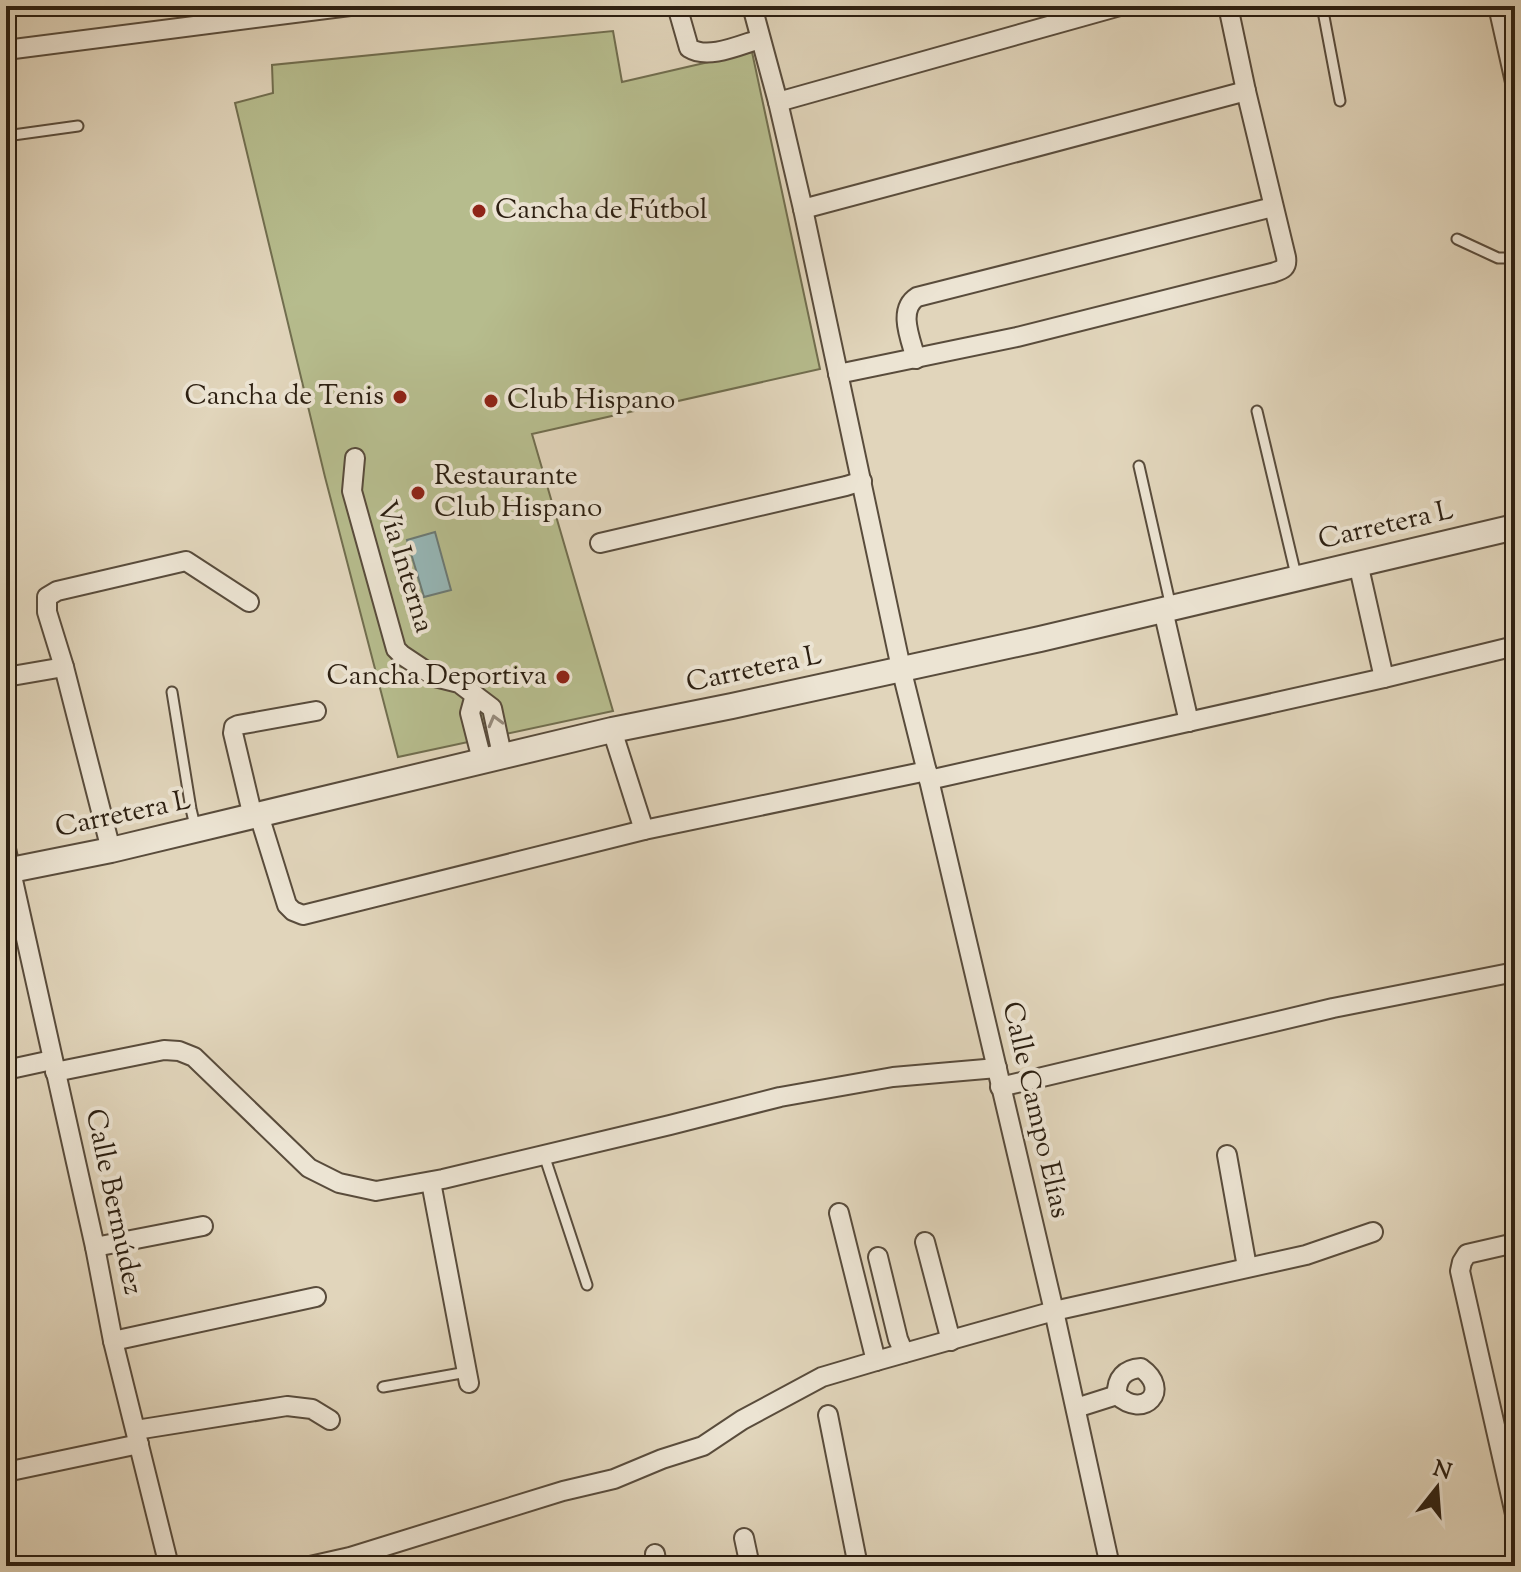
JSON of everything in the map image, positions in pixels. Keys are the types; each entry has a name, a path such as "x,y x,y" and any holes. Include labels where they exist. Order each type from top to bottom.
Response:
{"street":[{"path":"6,50 341,6"},
{"path":"677,6 689,48 697,53 707,54 760,39"},
{"name":"Calle Campo Elías","path":"752,6 803,209 901,668 1054,1311 1110,1566"},
{"path":"778,102 1120,6"},
{"path":"838,374 1017,337 1283,269 1287,264 1286,257 1228,6"},
{"path":"1498,6 1515,82"},
{"path":"803,209 1246,91"},
{"path":"916,359 907,327 907,312 911,301 917,297 1273,207"},
{"name":"Vía Interna","path":"355,458 352,491 396,649 435,677 459,683 492,708 492,758"},
{"path":"600,543 862,481"},
{"name":"Carretera L","path":"8,863 111,850 612,730 1040,639 1515,527"},
{"path":"111,850 47,612 47,597 57,591 186,561 249,602"},
{"path":"1358,563 1384,678"},
{"path":"1167,609 1189,722"},
{"path":"316,711 238,725 233,733 256,816 287,905 303,915 644,830 1189,722 1515,646"},
{"path":"6,677 64,667"},
{"path":"612,730 644,830"},
{"name":"Calle Bermúdez","path":"8,863 95,1247 113,1341 169,1566"},
{"path":"6,1070 164,1050 179,1051 194,1057 309,1168 358,1188 376,1191 431,1182 780,1097 893,1077 998,1078 1515,972"},
{"path":"1227,1155 1247,1267"},
{"path":"431,1182 468,1378"},
{"path":"839,1213 876,1361"},
{"path":"95,1247 203,1226"},
{"path":"310,1566 350,1557 563,1491 614,1479 703,1446 742,1420 822,1377 1054,1311 1306,1255 1373,1232"},
{"path":"925,1242 951,1341"},
{"path":"1515,1243 1467,1254 1460,1271 1515,1514"},
{"path":"878,1257 904,1353"},
{"path":"113,1341 316,1297"},
{"path":"1076,1408 1117,1395"},
{"path":"6,1472 138,1437 287,1406 312,1409 330,1420"},
{"path":"828,1415 858,1566"},
{"path":"744,1538 750,1566"}],"lane":[{"path":"1322,6 1340,101"},
{"path":"6,136 78,126"},
{"path":"1457,239 1498,258 1515,258"},
{"path":"1257,411 1297,578"},
{"path":"1139,466 1167,609"},
{"path":"172,692 196,830"},
{"path":"544,1155 587,1285"},
{"path":"383,1387 468,1378"}],"green space":[{"name":"Club Hispano","path":"613,31 622,82 752,52 820,369 532,434 613,711 398,757 325,477 235,103 273,93 272,65"}],"water":[{"path":"435,532 451,590 424,597 407,540"}],"place":[{"name":"Cancha de Fútbol","path":"479,211"},
{"name":"Cancha de Tenis","path":"400,397"},
{"name":"Club Hispano","path":"491,401"},
{"name":"Restaurante Club Hispano","path":"418,493"},
{"name":"Cancha Deportiva","path":"563,677"}]}
